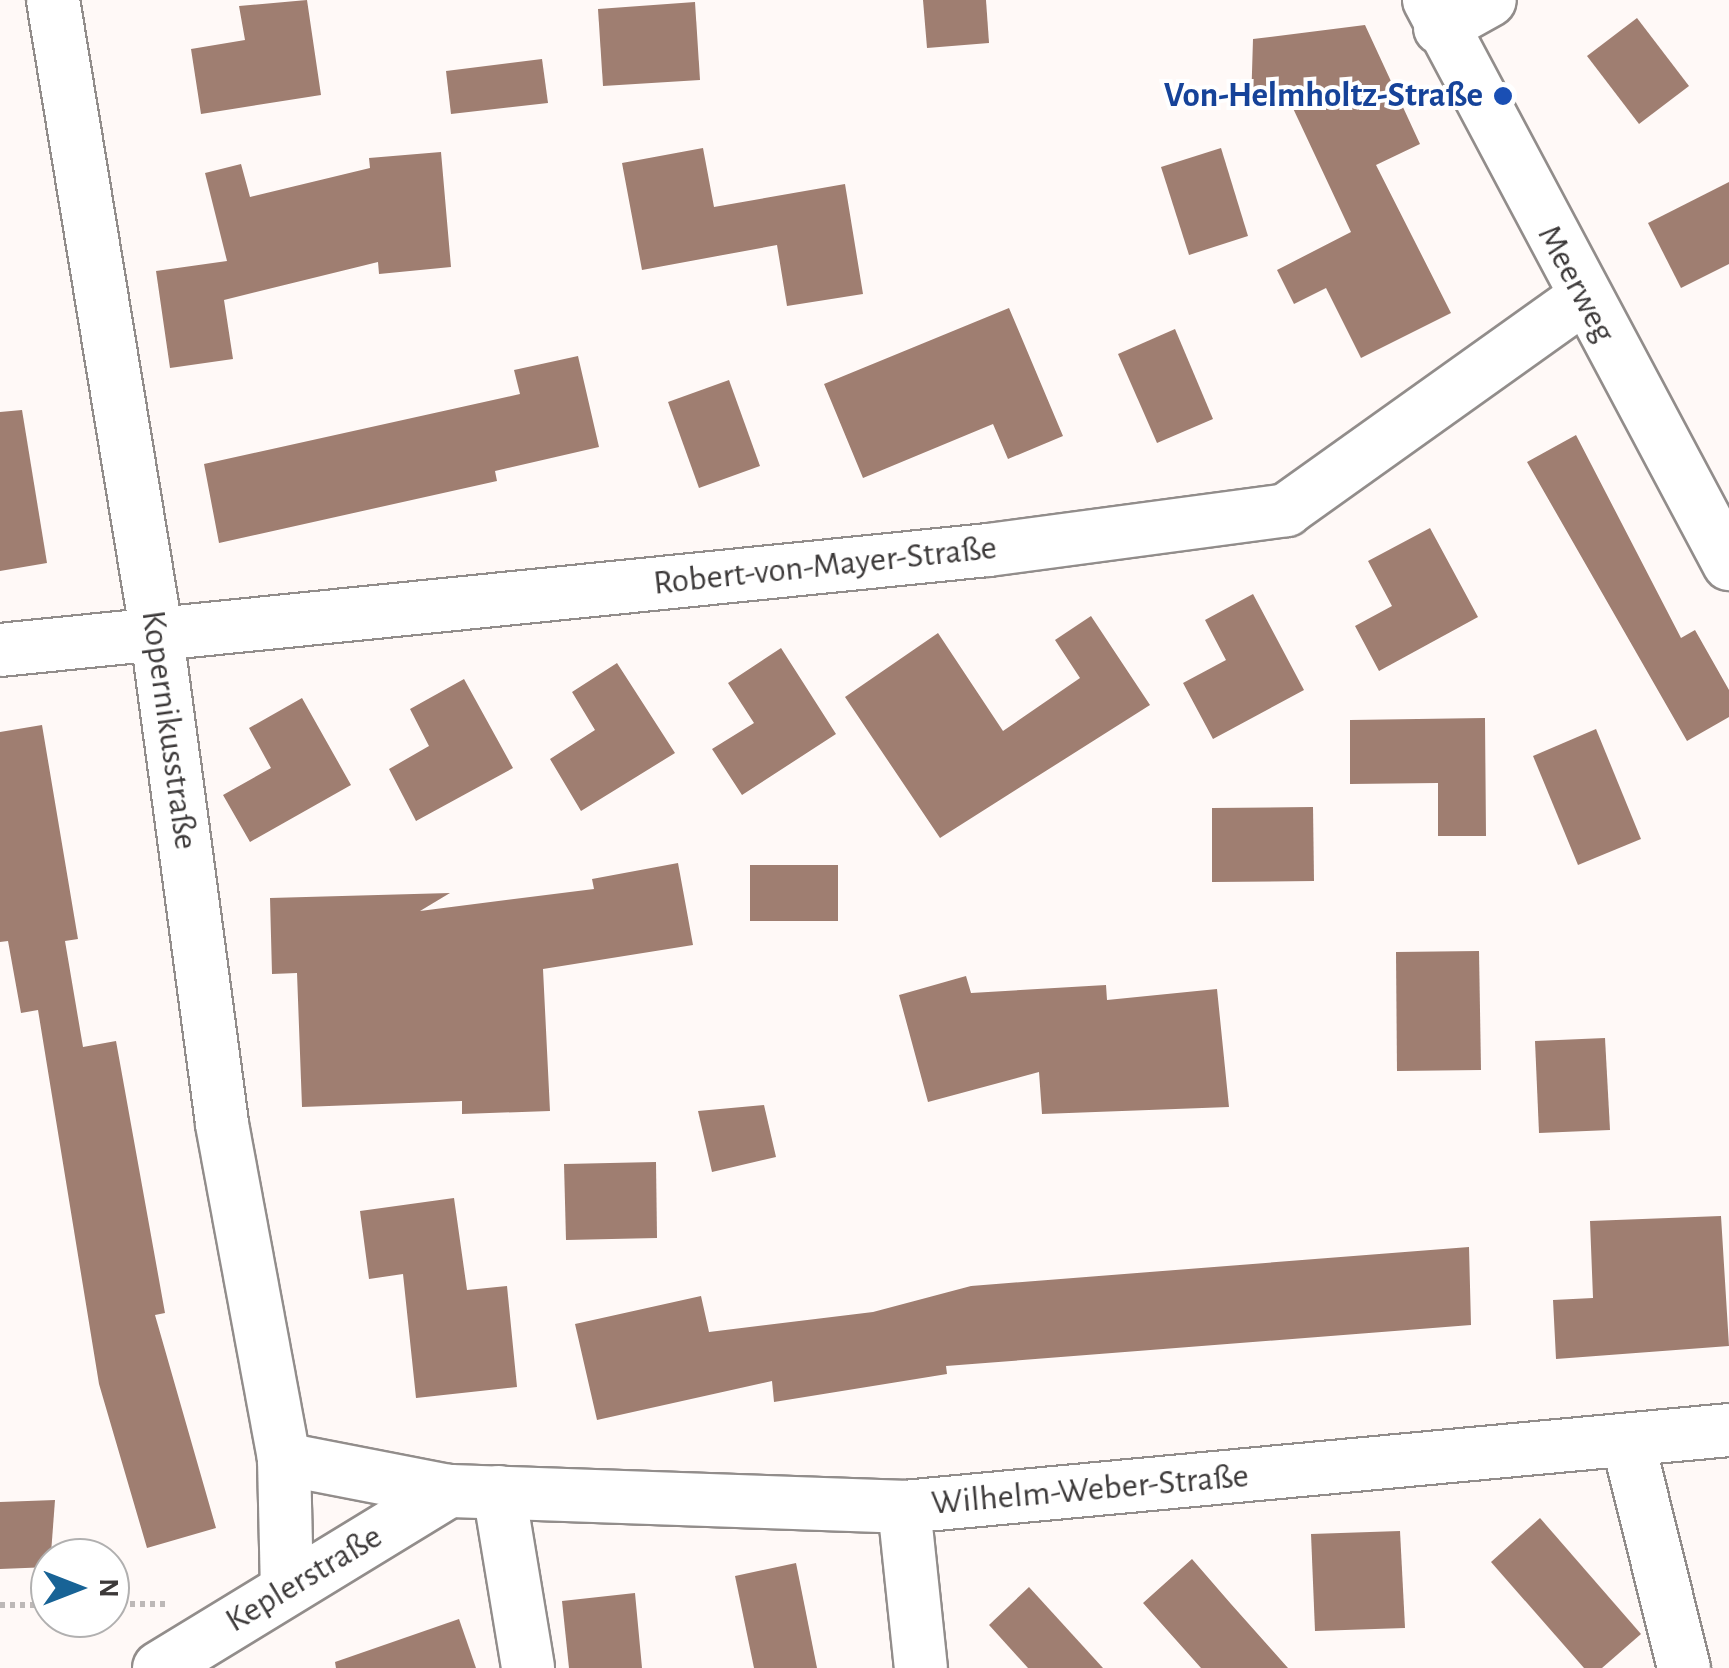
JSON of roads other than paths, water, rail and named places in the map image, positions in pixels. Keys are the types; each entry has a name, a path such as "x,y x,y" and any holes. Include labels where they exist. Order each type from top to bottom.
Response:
{"street":[{"name":"Kopernikusstraße","path":"54,0 157,636 222,1124 284,1459 287,1588"},
{"path":"1434,14 1490,0"},
{"name":"Meerweg","path":"1434,14 1729,564"},
{"name":"Robert-von-Mayer-Straße","path":"0,650 157,636 1286,510 1583,298"},
{"name":"Wilhelm-Weber-Straße","path":"474,1492 904,1507 1729,1430"},
{"path":"1628,1442 1684,1668"},
{"path":"284,1459 474,1492 528,1668"},
{"name":"Keplerstraße","path":"159,1668 287,1588 474,1492"},
{"path":"904,1507 921,1668"}],"place":[{"name":"Von-Helmholtz-Straße","path":"1503,96"}]}
